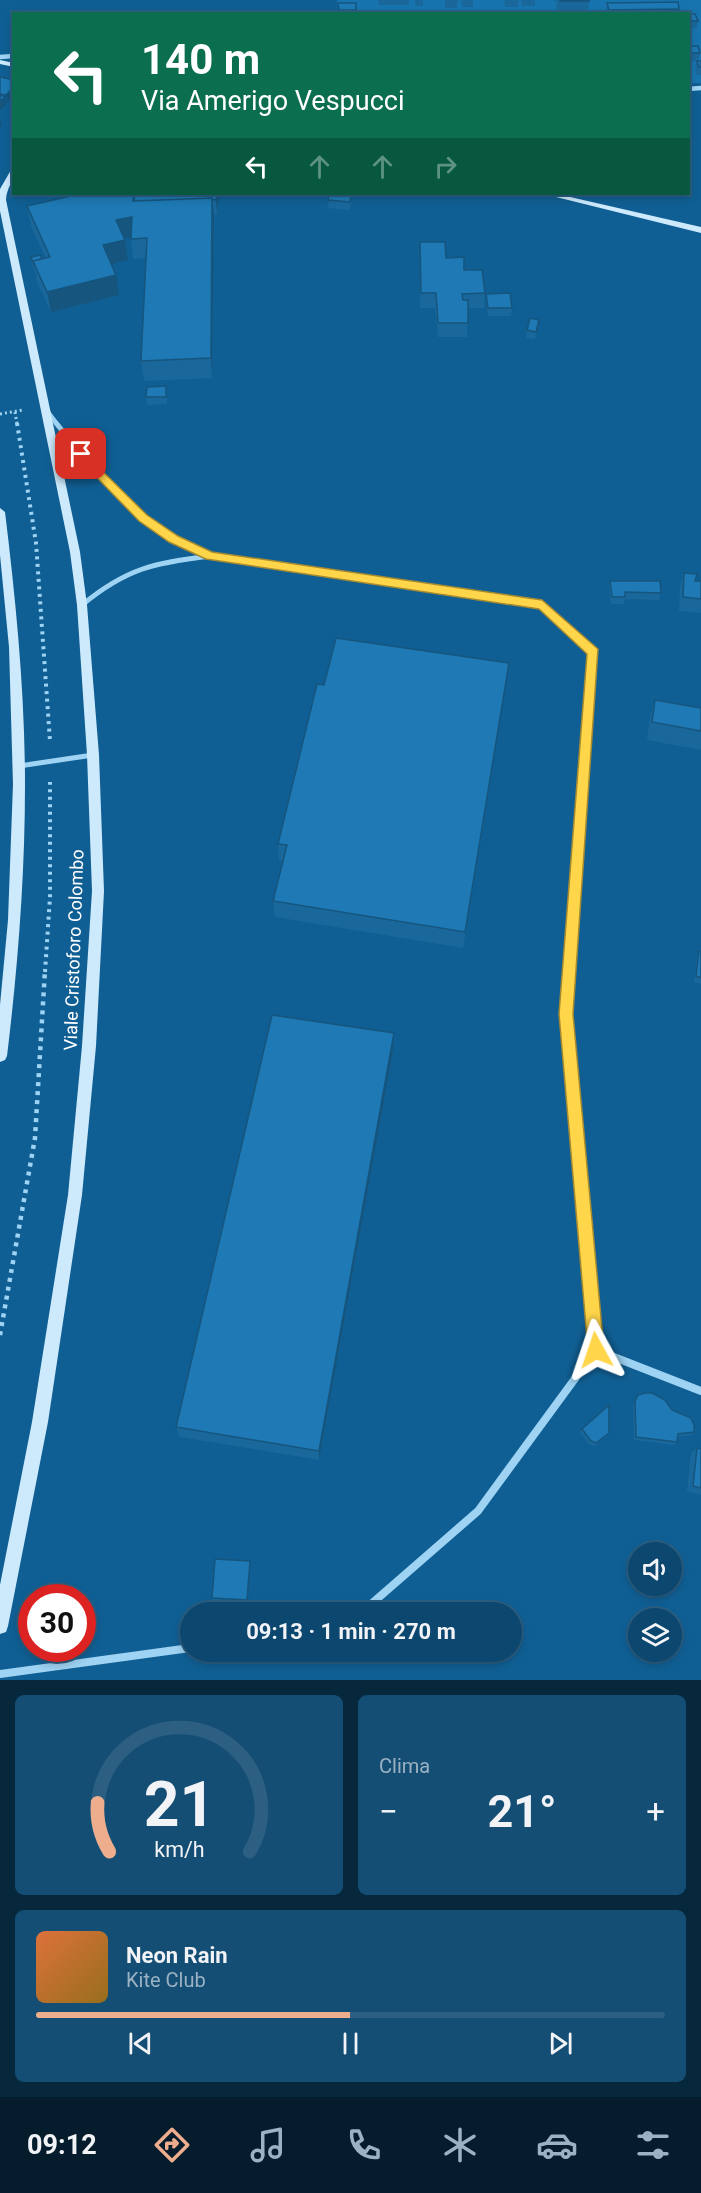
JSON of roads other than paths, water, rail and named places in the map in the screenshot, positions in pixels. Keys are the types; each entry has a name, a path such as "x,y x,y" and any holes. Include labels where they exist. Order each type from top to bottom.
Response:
{"main road":[{"name":"Viale Cristoforo Colombo","path":"0,1626 40,1422 75,1195 89,1046 98,891 93,754 82,605 75,552 1,193 12,175"},
{"path":"552,195 701,230"},
{"path":"0,512 13,605 18,766 17,884 0,1056"}],"street":[{"path":"44,407 81,454 143,518 173,539 210,556"},
{"path":"82,605 109,582 132,570 156,563 210,556 542,605 593,652 566,1014 596,1350 478,1511 373,1602"},
{"path":"18,766 93,754"},
{"path":"596,1350 701,1391"},
{"path":"0,1674 180,1649"}]}
